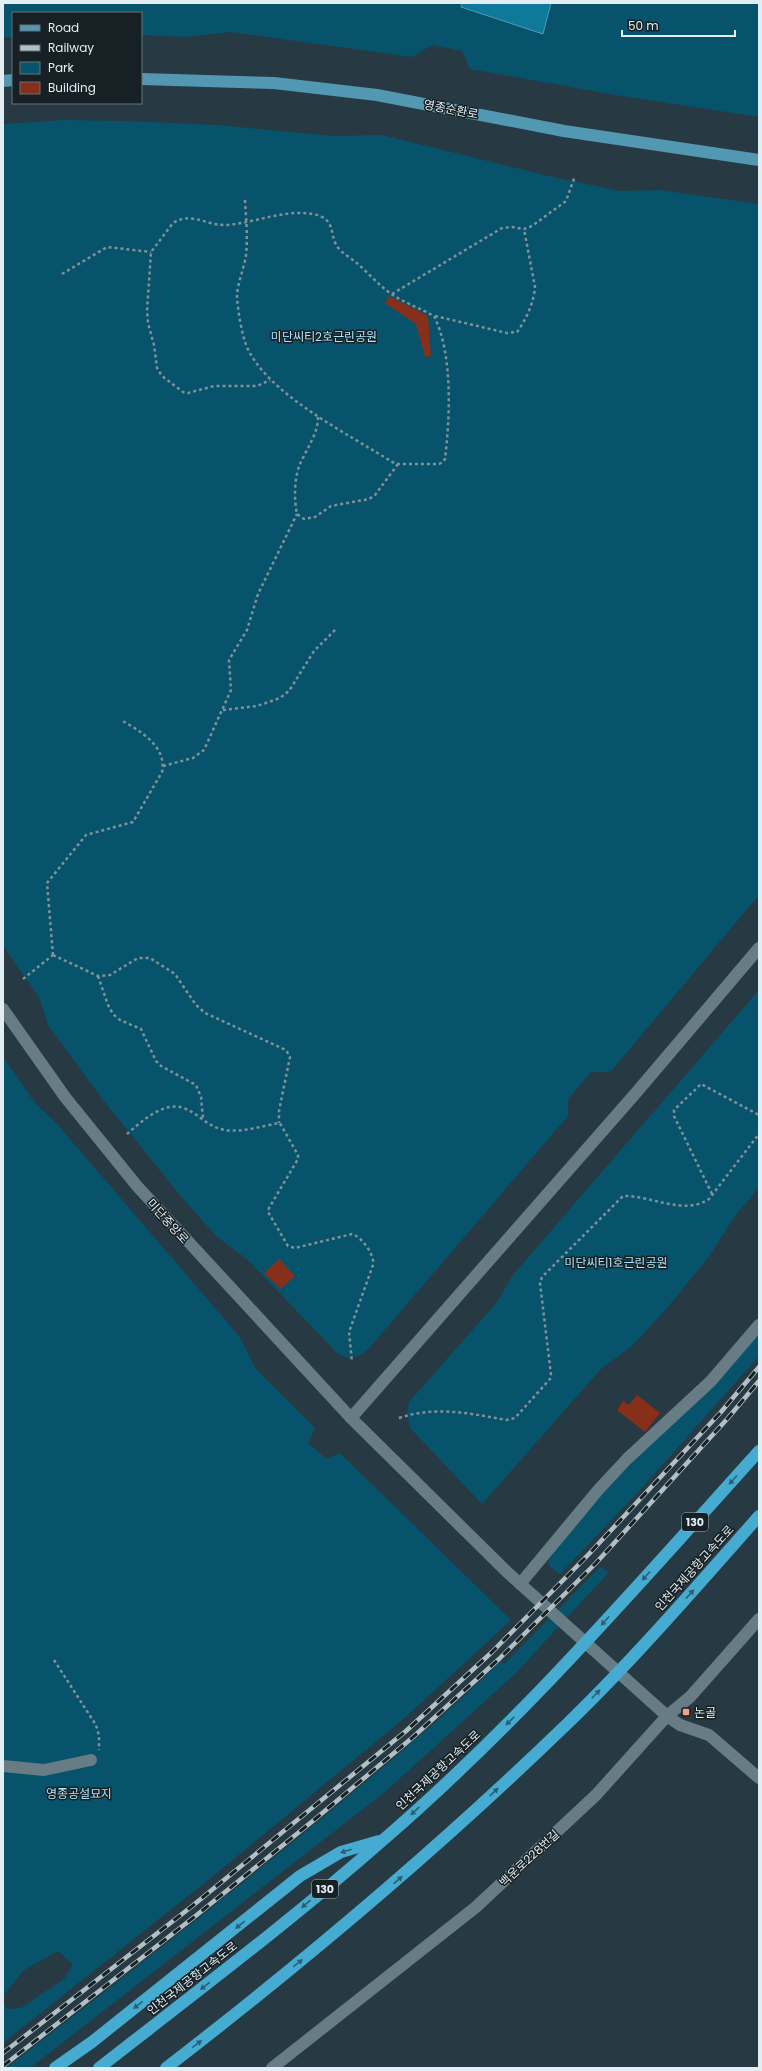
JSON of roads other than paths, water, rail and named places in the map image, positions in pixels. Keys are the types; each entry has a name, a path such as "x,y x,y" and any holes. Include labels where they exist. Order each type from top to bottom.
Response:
{"highway":[{"name":"인천국제공항고속도로","path":"99,2068 257,1945 384,1840 538,1694 759,1451"},
{"name":"인천국제공항고속도로","path":"166,2068 318,1948 398,1880 569,1722 664,1623 759,1516"},
{"path":"56,2068 92,2042 300,1876 341,1852 384,1840"}],"main road":[{"name":"영종순환로","path":"142,79 274,84 377,95 564,131 759,160"}],"street":[{"path":"351,1418 625,1105 759,948"},
{"name":"미단중앙로","path":"3,1009 65,1097 137,1186 351,1418 520,1584 667,1716 680,1725 709,1736 759,1778"},
{"path":"520,1584 604,1484 627,1459 711,1381 759,1325"},
{"name":"백운로228번길","path":"272,2068 476,1907 596,1795 667,1716 690,1697 759,1619"},
{"path":"3,1766 44,1770 91,1760"}],"railway":[{"path":"3,2053 191,1907 406,1731 492,1652 588,1555 721,1412 759,1367"},
{"path":"3,2066 198,1914 412,1738 499,1659 596,1563 728,1418 759,1381"}],"place":[{"name":"논골","path":"686,1712"}],"park label":[{"name":"미단씨티2호근린공원","path":"324,336"},
{"name":"미단씨티1호근린공원","path":"616,1262"},
{"name":"영종공설묘지","path":"79,1793"}]}
